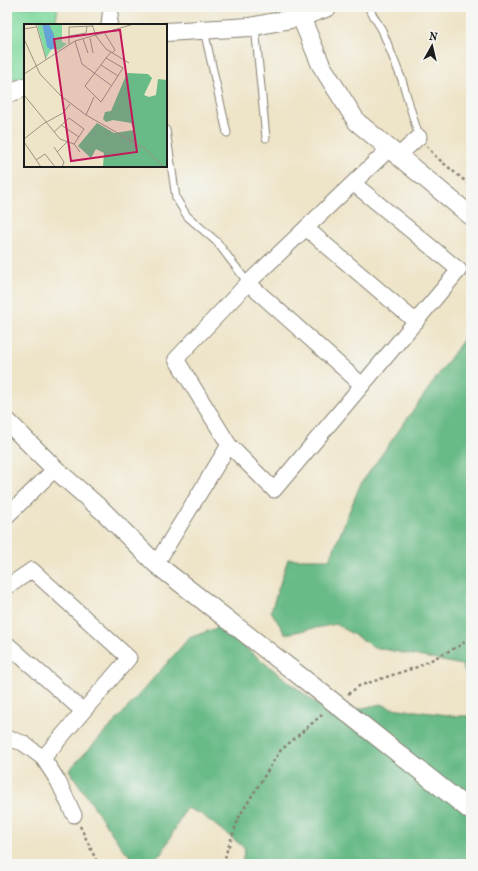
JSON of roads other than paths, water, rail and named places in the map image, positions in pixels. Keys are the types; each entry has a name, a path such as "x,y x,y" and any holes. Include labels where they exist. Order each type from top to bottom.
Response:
{"street":[{"path":"109,24 111,7"},
{"path":"167,32 255,26 300,12 328,7"},
{"path":"300,12 321,65 357,122 471,216"},
{"path":"7,94 24,87"},
{"path":"352,183 459,270 274,490 229,445 176,359 248,283 352,183 394,152 420,136"},
{"path":"306,228 416,322"},
{"path":"248,283 362,385"},
{"path":"7,421 55,469 104,512 156,564 471,811"},
{"path":"156,564 229,445"},
{"path":"7,516 55,469"},
{"path":"7,586 32,570 129,658 43,758"},
{"path":"7,644 83,711"},
{"path":"7,738 23,743 43,758 58,781 74,815"}],"lane":[{"path":"368,7 382,30 402,80 420,136"},
{"path":"255,26 266,138"},
{"path":"204,29 227,133"},
{"path":"167,137 176,198 187,216 217,242 248,283"}]}
